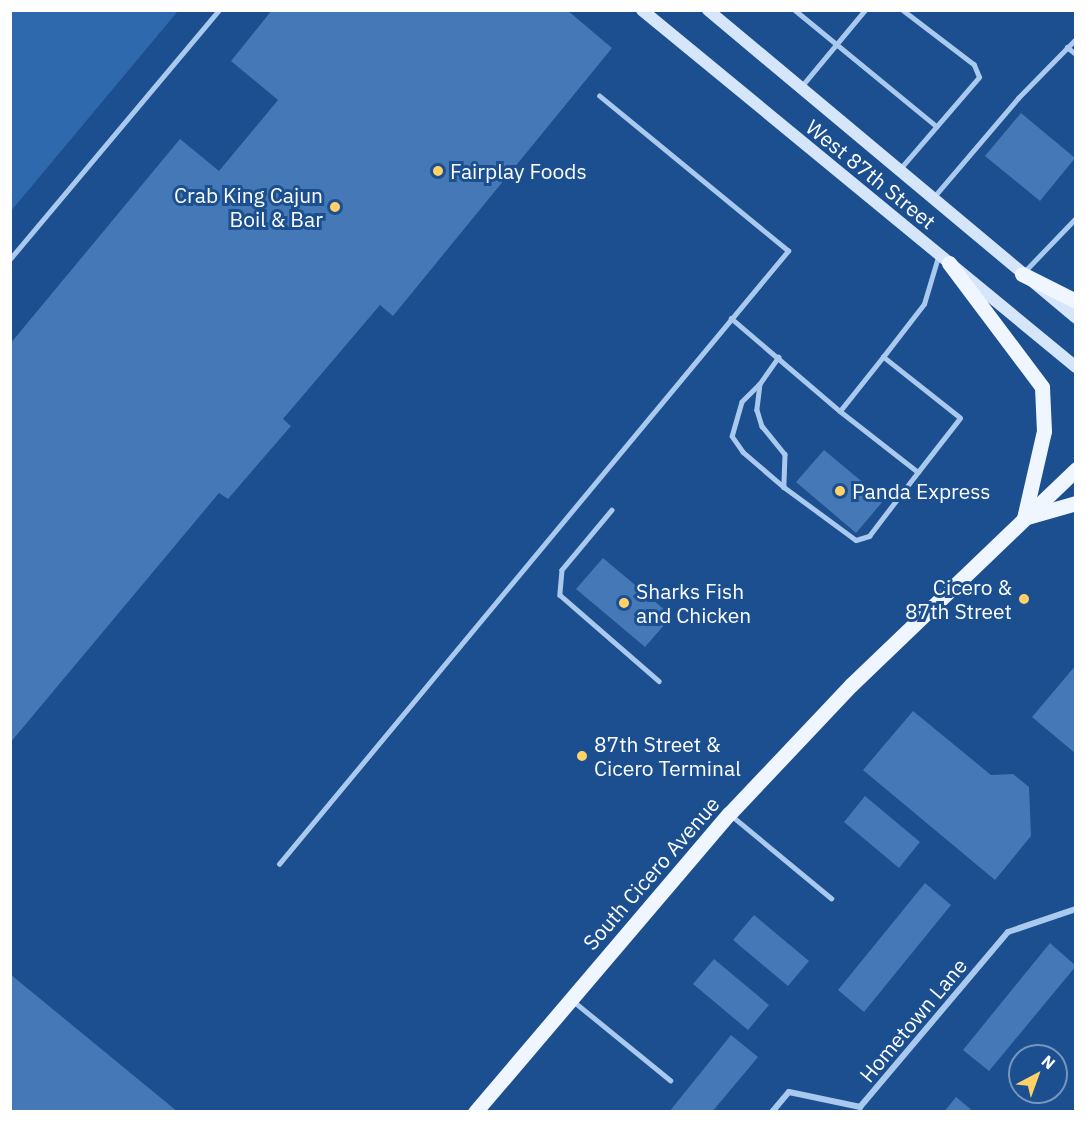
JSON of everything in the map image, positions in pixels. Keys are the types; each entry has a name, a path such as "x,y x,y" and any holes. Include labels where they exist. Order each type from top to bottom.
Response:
{"main road":[{"name":"West 87th Street","path":"642,10 1076,367"},
{"name":"West 87th Street","path":"708,10 1076,318"},
{"path":"944,258 1042,387 1044,431 1024,518 1076,503"},
{"path":"1023,274 1076,301"},
{"name":"South Cicero Avenue","path":"475,1112 729,814 851,685 1076,469"}],"street":[{"name":"Hometown Lane","path":"772,1112 789,1092 860,1107 1008,932 1076,909"}],"lane":[{"path":"10,259 219,10"},
{"path":"795,10 936,126"},
{"path":"801,87 865,10"},
{"path":"899,170 936,126 978,83 978,71 902,10"},
{"path":"933,198 1066,47 1076,39"},
{"path":"1066,47 1076,54"},
{"path":"279,864 788,251 599,96"},
{"path":"1023,274 1076,218"},
{"path":"840,411 924,304 944,258"},
{"path":"731,318 840,411 918,472"},
{"path":"779,357 760,384 742,402 732,436 743,452 783,487 856,540 869,536 960,418 883,357"},
{"path":"760,384 757,410 762,426 785,454 783,487"},
{"path":"612,510 561,570 560,596 659,681"},
{"path":"729,814 831,898"},
{"path":"570,999 670,1080"}],"shaded area":[{"path":"10,11 178,11 11,211"}],"building":[{"path":"272,10 567,10 612,48 393,316 380,305 283,419 291,426 228,499 219,493 10,743 10,344 180,139 219,171 278,100 231,61"},
{"path":"1021,113 1075,158 1040,201 985,156"},
{"name":"Panda Express","path":"824,450 884,500 856,533 796,482"},
{"name":"Sharks Fish and Chicken","path":"603,558 672,616 645,647 576,589"},
{"path":"1076,665 1076,754 1032,717"},
{"path":"913,711 991,775 1013,774 1029,787 1031,836 995,880 863,770"},
{"path":"865,796 920,842 899,868 844,822"},
{"path":"925,883 951,905 864,1012 838,990"},
{"path":"754,915 809,961 788,986 733,940"},
{"path":"1050,943 1076,966 1011,1044 1008,1044 1008,1048 989,1071 963,1050"},
{"path":"714,959 769,1005 748,1030 693,984"},
{"path":"10,974 178,1112 10,1112"},
{"path":"731,1035 758,1057 712,1112 669,1112"},
{"path":"956,1097 974,1112 944,1112"}],"place":[{"name":"Fairplay Foods","path":"438,171"},
{"name":"Crab King Cajun Boil & Bar","path":"335,207"},
{"name":"Panda Express","path":"840,491"},
{"name":"Cicero & 87th Street","path":"1024,599"},
{"name":"Sharks Fish and Chicken","path":"624,603"},
{"name":"87th Street & Cicero Terminal","path":"582,756"}]}
